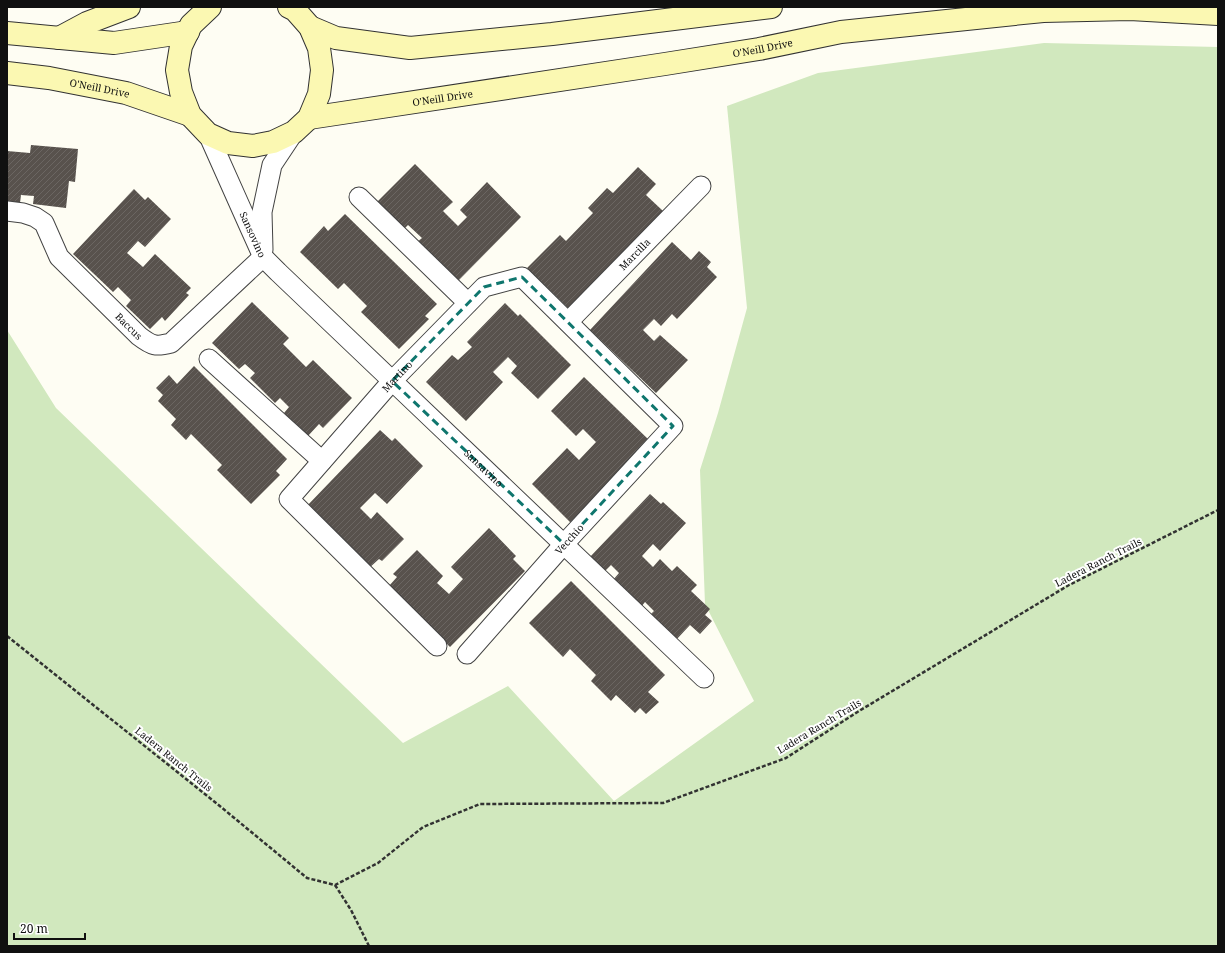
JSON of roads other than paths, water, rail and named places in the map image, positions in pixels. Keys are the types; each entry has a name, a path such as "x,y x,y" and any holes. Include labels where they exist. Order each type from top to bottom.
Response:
{"main road":[{"path":"60,38 87,23 128,7"},
{"name":"O'Neill Drive","path":"210,7 191,25 180,46 177,70 181,92 190,115 208,134 228,143 253,146 273,142 301,125 759,49 841,32 1043,9 1130,9 1218,14"},
{"path":"289,7 295,10 310,28 319,48 322,70 320,94 301,125"},
{"path":"310,28 336,38 410,48 552,34 771,7"},
{"path":"7,33 114,43 188,32"},
{"name":"O'Neill Drive","path":"7,73 49,78 126,93 190,115"}],"street":[{"name":"Sansovino","path":"263,257 262,212 272,165 301,125"},
{"name":"Sansovino","path":"208,134 263,257"},
{"name":"Marcilla","path":"568,322 701,186"},
{"path":"360,197 468,303"},
{"name":"Baccus","path":"7,211 23,213 35,217 44,223 59,257 139,336 156,346 171,343 263,257"},
{"name":"Sansavino","path":"263,257 392,382 704,678"},
{"name":"Martino","path":"437,646 289,499 392,382 484,287 522,277 568,322"},
{"name":"Vecchio","path":"467,654 564,544 674,426 568,322"},
{"path":"209,359 322,461"}]}
